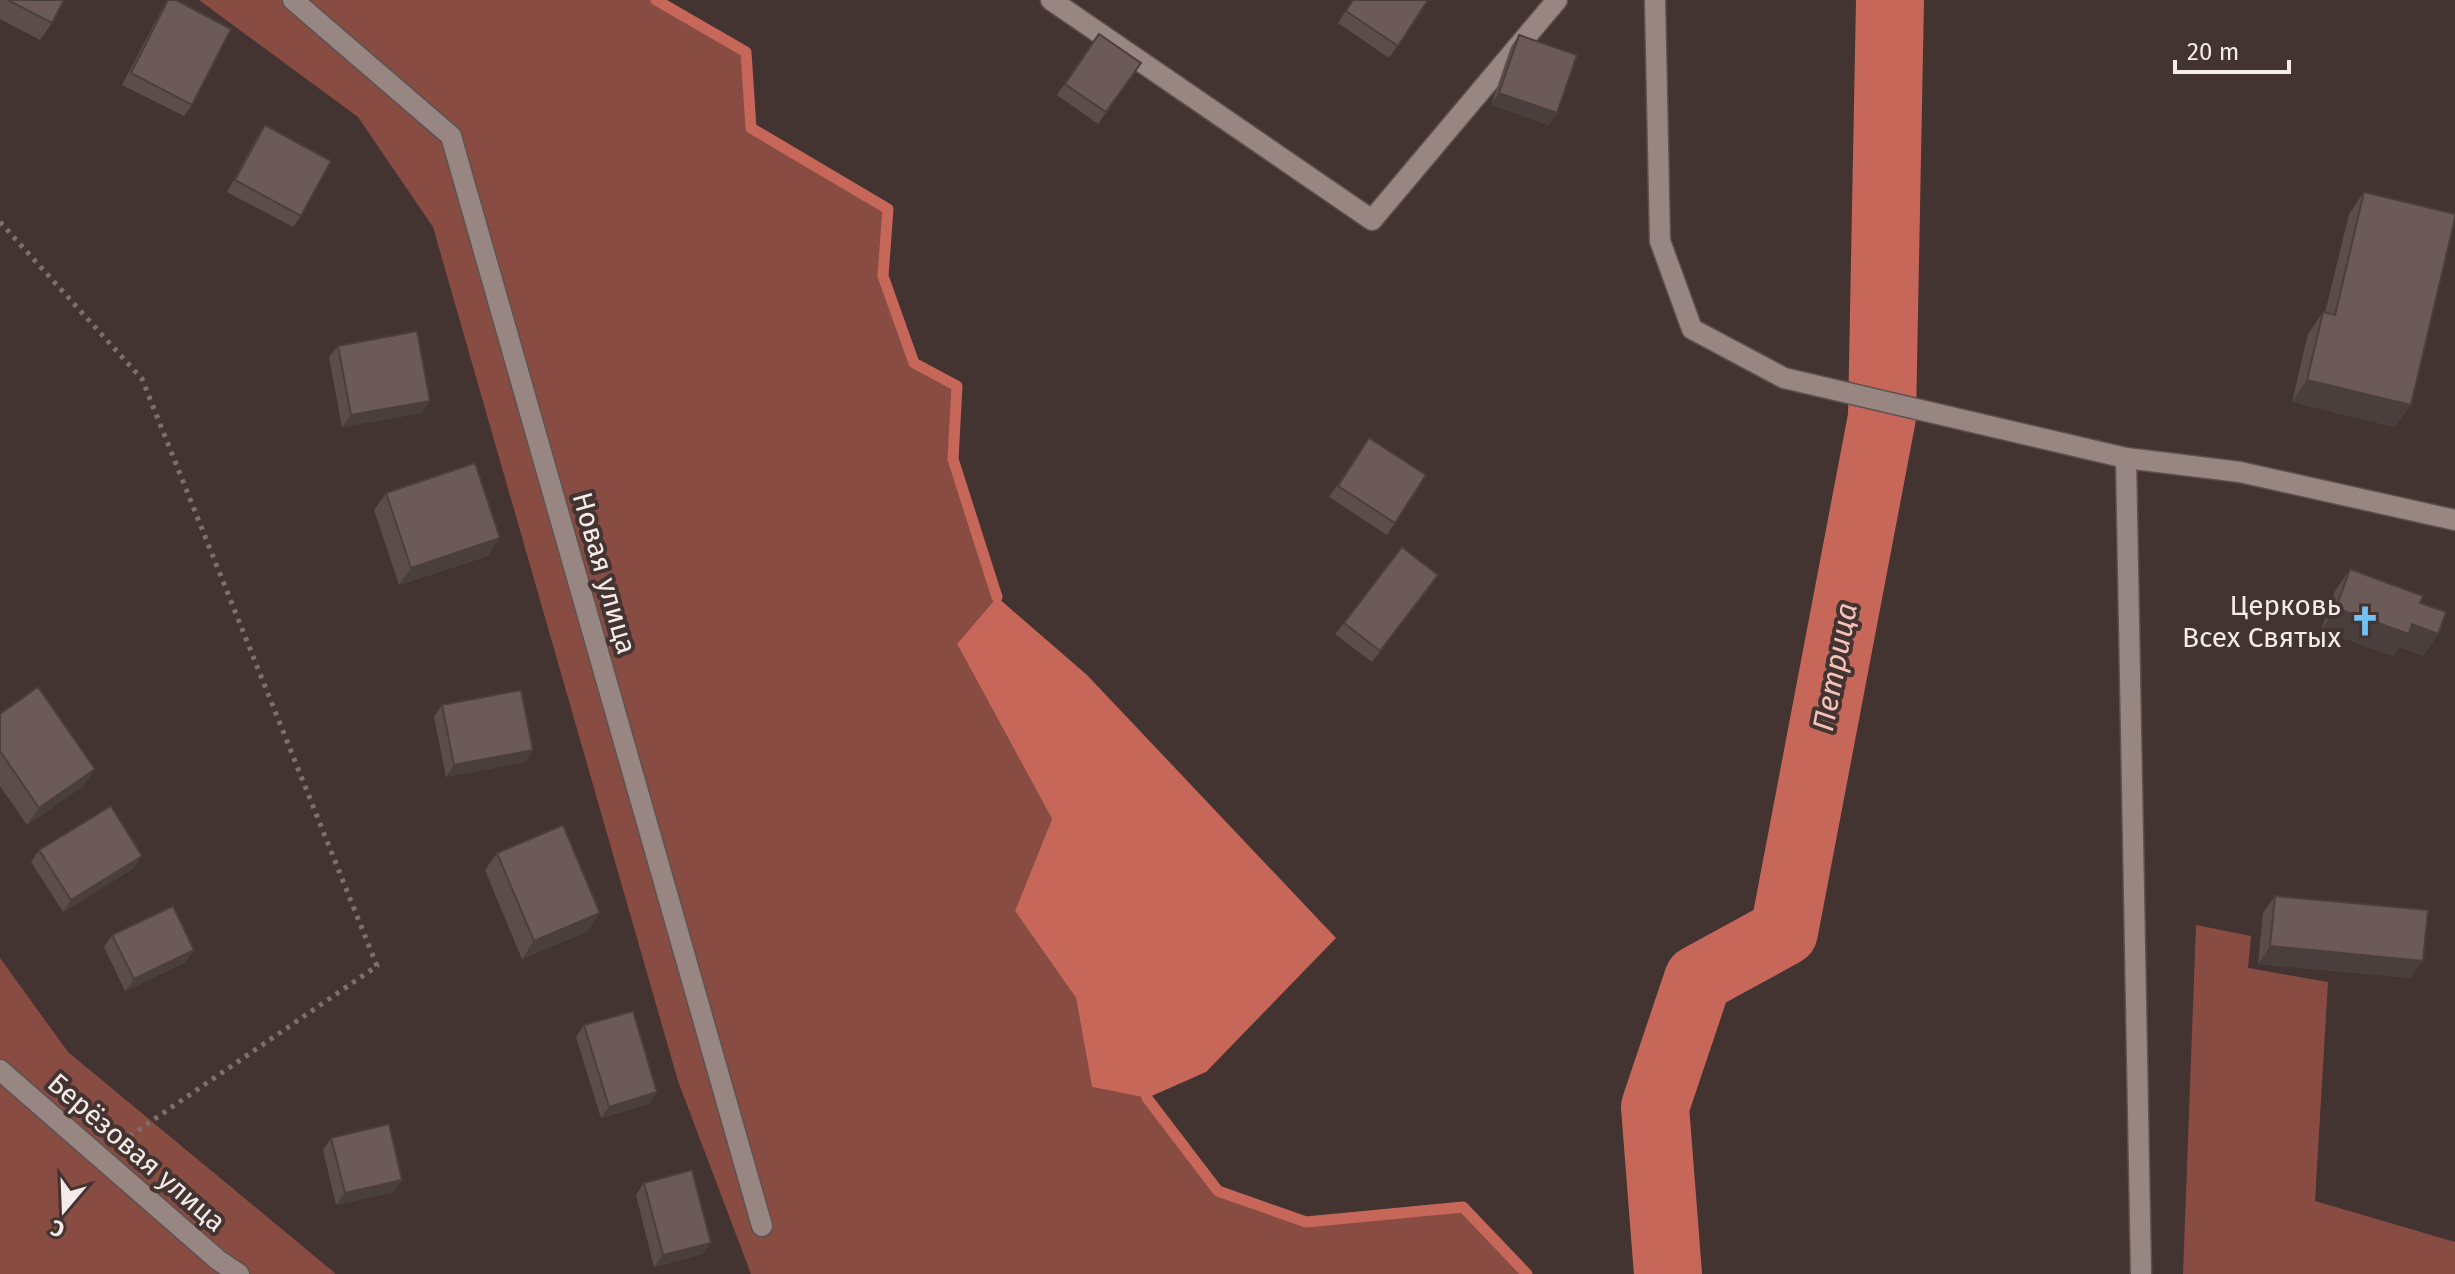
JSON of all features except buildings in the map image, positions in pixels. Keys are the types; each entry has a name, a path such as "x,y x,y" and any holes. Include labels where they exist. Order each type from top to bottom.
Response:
{"street":[{"name":"Новая улица","path":"293,0 451,136 762,1226"},
{"path":"1051,0 1372,220 1557,0"},
{"path":"1655,0 1660,241 1692,329 1784,378 2126,458 2240,472 2455,520"},
{"path":"2126,458 2141,1274"},
{"name":"Берёзовая улица","path":"0,1070 218,1260 239,1274"}],"path":[{"path":"0,222 142,379 377,966 99,1157"}],"shaded area":[{"path":"199,0 656,0 746,52 751,128 888,209 883,276 914,363 957,386 953,459 997,597 957,644 1052,819 1015,911 1076,998 1092,1087 1147,1098 1218,1192 1306,1222 1463,1207 1527,1274 751,1274 678,1081 433,227 358,117"},
{"path":"997,597 1087,675 1336,938 1206,1072 1147,1098 1092,1087 1076,998 1015,911 1052,819 957,644"},
{"path":"2196,925 2251,936 2248,968 2328,982 2315,1201 2455,1242 2455,1274 2183,1274"},
{"path":"0,958 68,1052 336,1274 0,1274"}],"waterway":[{"path":"656,0 746,52 751,128 888,209 883,276 914,363 957,386 953,459 997,597"},
{"name":"Петрица","path":"1668,1274 1655,1107 1698,979 1784,932 1882,417 1890,0"},
{"path":"1147,1098 1218,1191 1306,1222 1463,1207 1527,1274"}],"place":[{"name":"Церковь Всех Святых","path":"2365,621"}]}
